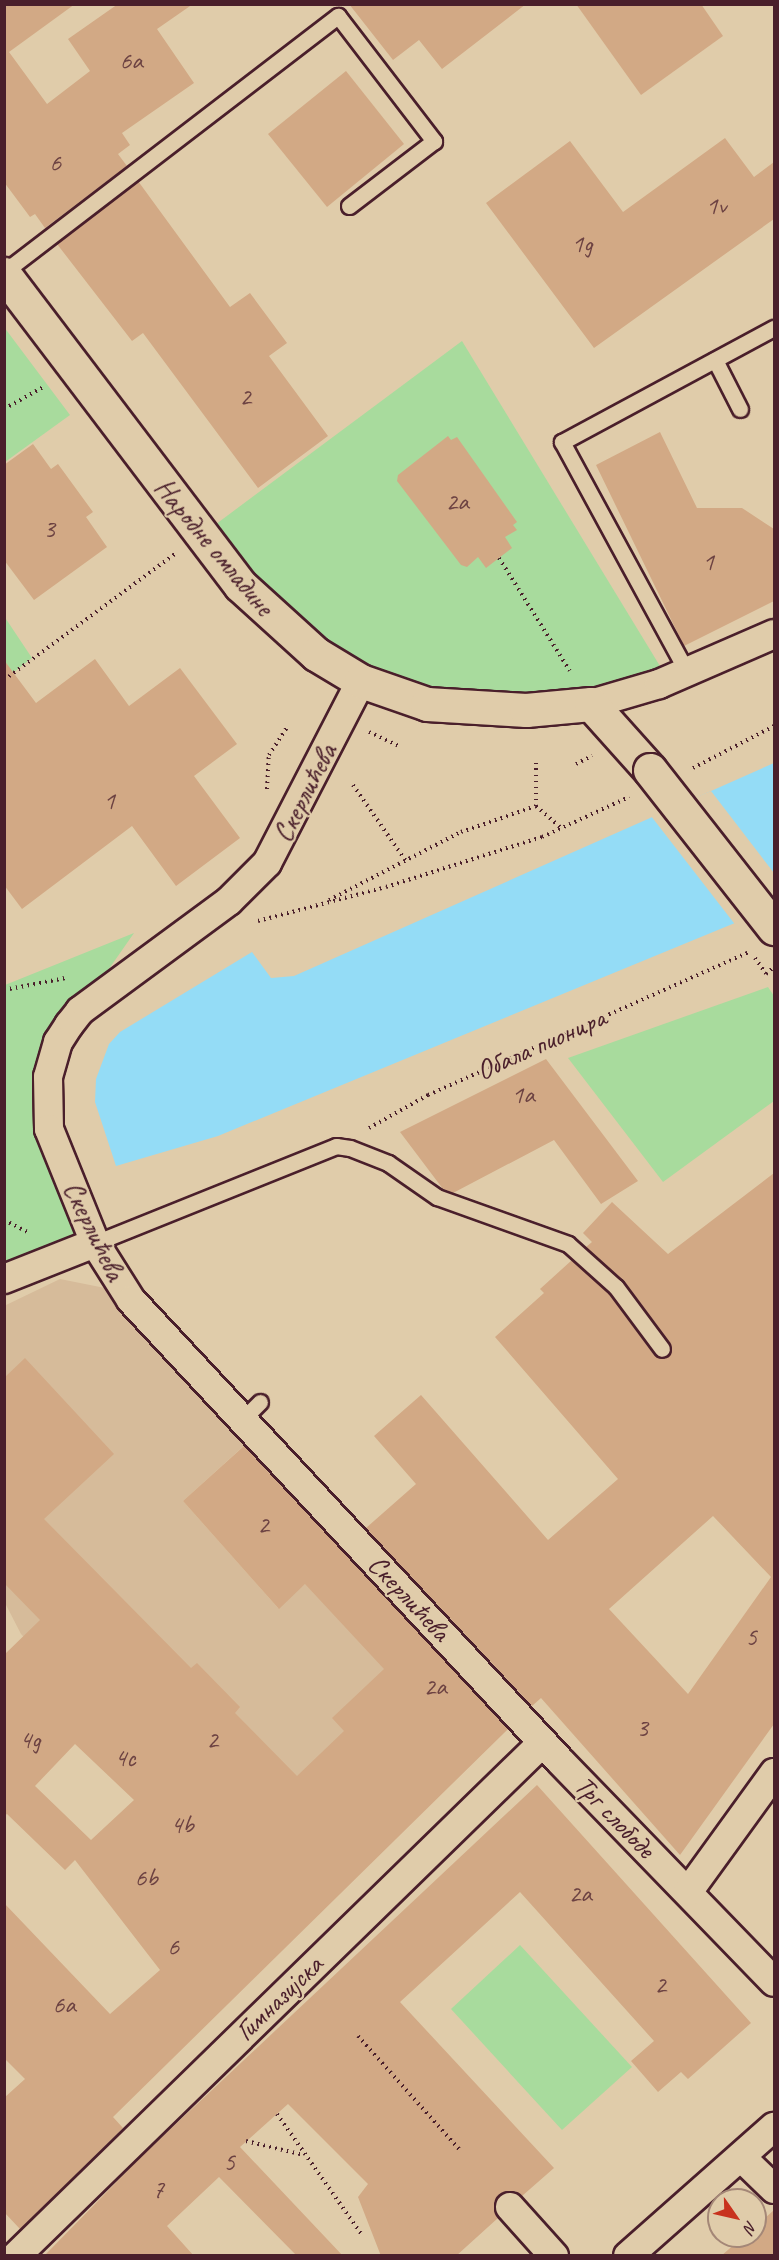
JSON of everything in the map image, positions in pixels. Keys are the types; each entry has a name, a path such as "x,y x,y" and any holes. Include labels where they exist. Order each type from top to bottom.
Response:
{"street":[{"name":"Народне омладине","path":"4,273 200,536 280,625 361,681 427,704 463,709 591,704"},
{"path":"774,634 687,672 591,704 658,778 774,928"},
{"name":"Скерлићева","path":"361,681 267,862 229,901 80,1011 58,1042 45,1095 49,1129 95,1243 131,1300 245,1417 543,1742"},
{"path":"4,1279 95,1243"},
{"name":"Трг слободе","path":"543,1742 774,1982"},
{"name":"Гимназијска","path":"16,2256 543,1742"},
{"path":"688,1892 774,1773"},
{"path":"628,2256 774,2127"},
{"path":"741,2157 774,2189"},
{"path":"510,2207 554,2256"}],"lane":[{"path":"4,273 338,16 434,141 349,206"},
{"path":"687,672 562,442 774,328"},
{"path":"715,360 740,409"},
{"path":"95,1243 336,1146 388,1163 437,1197 568,1244 616,1287 662,1349"}],"path":[{"path":"4,409 74,368"},
{"path":"4,680 200,536"},
{"path":"499,558 591,704"},
{"path":"256,922 561,828 658,778 774,726"},
{"path":"269,755 286,727"},
{"path":"536,763 536,806 561,828"},
{"path":"353,784 406,861"},
{"path":"320,904 461,832 536,806"},
{"name":"Обала пионира","path":"336,1146 429,1095 750,951 766,974 774,967"},
{"path":"4,990 77,976"},
{"path":"358,2036 460,2150"},
{"path":"277,2114 362,2235"},
{"path":"246,2141 306,2155"}],"shaded area":[{"path":"60,1279 105,1288 248,1442 183,1501 278,1608 344,1549 508,1729 411,1823 137,1754 21,1634 5,1603 4,1306"}],"green space":[{"path":"4,327 70,415 5,462 4,462"},
{"path":"462,341 663,671 591,704 361,681 200,536"},
{"path":"4,616 32,658 5,679 4,679"},
{"path":"134,933 58,1042 48,1077 95,1243 5,1279 5,985"},
{"path":"768,987 774,996 774,1101 663,1182 568,1058"},
{"path":"520,1945 632,2067 562,2130 451,2009"}],"water":[{"path":"774,763 774,907 218,1136 116,1166 95,1102 96,1079 109,1044 120,1032 252,952 271,978 294,976"}],"pier":[{"path":"711,791 774,873 774,911 737,927 651,816"}],"building":[{"path":"4,4 75,4 9,52 47,104 90,71 68,39 118,4 193,4 157,29 194,83 122,133 130,145 118,154 127,166 45,228 35,214 30,217 4,182"},
{"path":"349,4 526,4 442,69 419,40 393,60"},
{"path":"576,4 701,4 723,36 641,95"},
{"path":"346,71 404,144 327,207 268,134"},
{"path":"725,138 754,177 774,162 774,219 594,348 486,203 570,141 623,212"},
{"path":"138,181 230,307 250,293 287,343 269,356 328,436 258,488 143,333 132,341 57,244"},
{"path":"660,432 697,508 742,508 774,529 774,601 684,646 596,465"},
{"path":"448,436 451,440 457,437 517,522 513,525 517,530 505,537 512,548 486,568 478,557 467,567 461,565 397,481 398,475"},
{"path":"33,444 51,469 58,464 93,512 86,517 107,547 34,600 4,560 4,465"},
{"path":"95,659 129,706 180,668 237,744 194,776 240,838 176,886 132,826 22,909 4,885 4,660 36,703"},
{"path":"546,1059 638,1181 601,1204 554,1140 453,1193 443,1189 400,1132"},
{"path":"774,1173 774,1724 680,1855 541,1698 532,1706 366,1528 416,1484 374,1436 421,1395 548,1540 618,1479 495,1337 544,1293 540,1289 572,1260 609,1294 654,1355 667,1357 670,1343 624,1281 586,1247 592,1242 583,1233 612,1202 668,1254","holes":["713,1516 771,1577 688,1694 609,1609"]},
{"path":"25,1358 114,1454 44,1519 191,1668 197,1663 240,1707 235,1713 297,1776 344,1731 332,1718 384,1669 305,1584 279,1609 183,1501 244,1446 508,1729 113,2117 123,2128 20,2229 4,2212 4,2098 25,2079 4,2058 4,1903 110,2014 160,1970 75,1860 65,1870 7,1814 4,1816 4,1655 40,1620 4,1583 4,1378","holes":["75,1744 134,1800 91,1840 35,1786"]},
{"path":"537,1785 751,2023 688,2079 681,2072 658,2092 631,2061 654,2041 520,1892 400,2002 554,2168 522,2196 515,2191 499,2194 494,2202 498,2218 456,2256 381,2256 358,2197 368,2184 288,2104 240,2147 343,2256 297,2256 219,2177 167,2226 194,2256 44,2256 146,2152"},
{"path":"774,2210 774,2256 721,2256 730,2248 767,2248 767,2216"}]}
